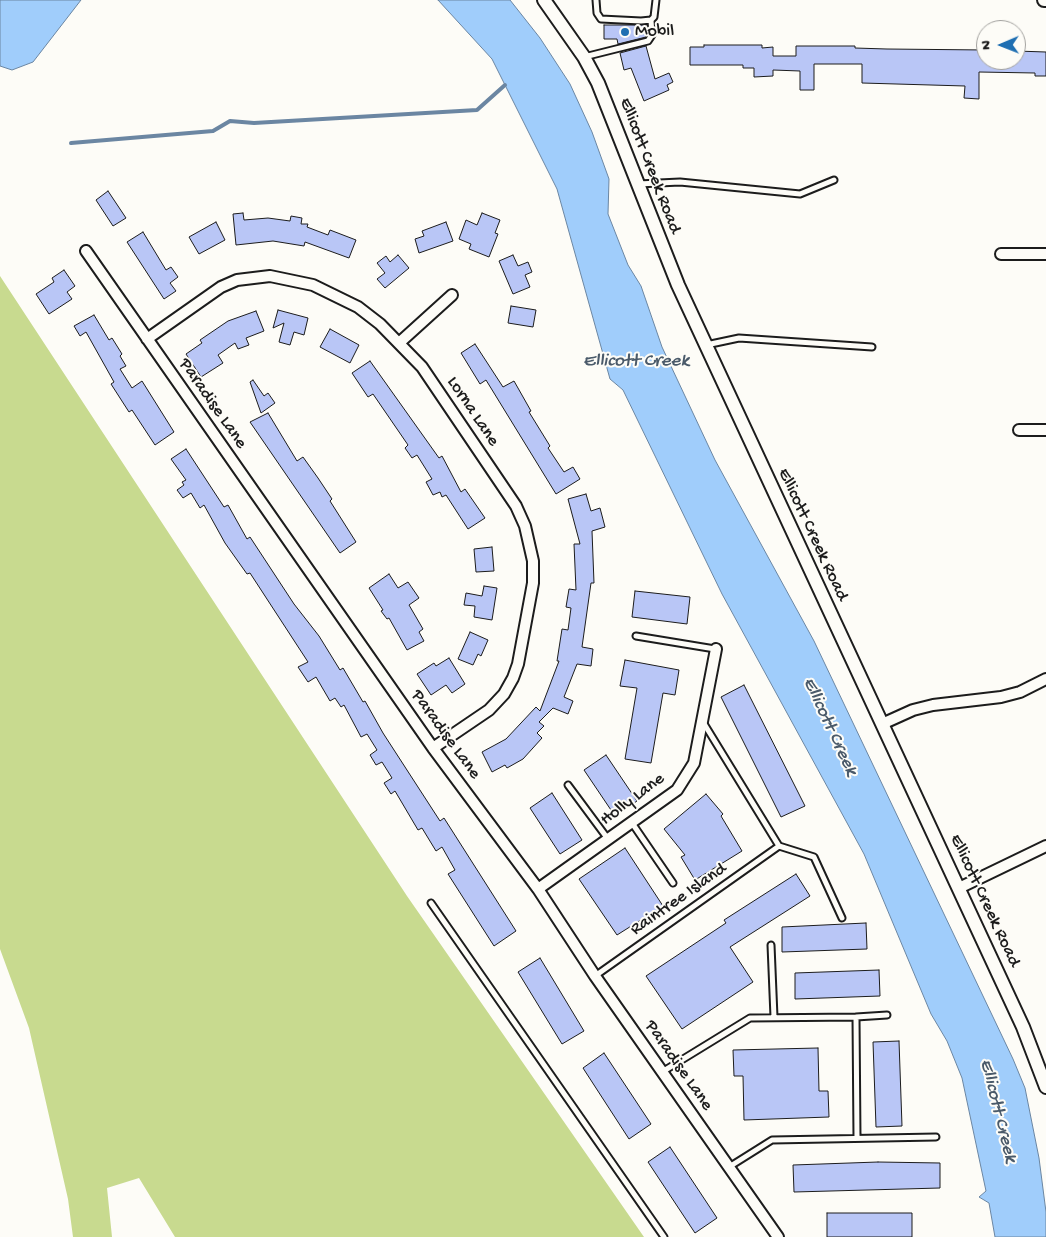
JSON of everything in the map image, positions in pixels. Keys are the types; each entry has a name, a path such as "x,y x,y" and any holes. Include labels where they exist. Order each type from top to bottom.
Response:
{"street":[{"name":"Ellicott Creek Road","path":"544,0 584,57 610,114 674,277 1023,1027 1046,1087"},
{"name":"Paradise Lane","path":"86,251 433,748 538,889 595,976 778,1237"},
{"path":"1001,254 1046,254"},
{"name":"Lorna Lane","path":"147,339 221,288 238,280 270,276 292,279 334,294 380,324 422,367 516,506 525,526 533,560 531,592 518,664 513,678 504,694 489,710 433,748"},
{"path":"399,343 452,295"},
{"path":"1019,430 1046,430"},
{"name":"Holly Lane","path":"538,889 677,790 694,763 716,649"},
{"path":"882,724 913,710 933,705 1001,697 1020,692 1046,679"},
{"path":"959,888 1046,846"}],"lane":[{"path":"596,0 596,13 602,19 651,20"},
{"path":"584,57 648,41 652,35 651,20 655,12 656,0"},
{"path":"637,184 680,182 800,194 834,180"},
{"path":"705,346 739,338 872,346"},
{"path":"636,636 716,649"},
{"path":"702,719 779,846 814,857 842,918"},
{"path":"568,785 608,840"},
{"path":"632,823 673,883"},
{"name":"Raintree Island","path":"595,976 779,846"},
{"path":"431,903 664,1237"},
{"path":"771,945 774,1017"},
{"path":"662,1072 750,1018 888,1015"},
{"path":"856,1016 857,1138"},
{"path":"730,1168 772,1140 936,1137"}],"green space":[{"path":"0,276 407,896 644,1237 175,1237 139,1178 107,1188 112,1237 73,1237 68,1199 29,1028 0,949"}],"water":[{"path":"0,0 81,0 33,62 12,70 0,66"},
{"name":"Ellicott Creek","path":"438,0 510,0 540,38 570,84 592,132 609,179 608,214 628,265 641,286 662,347 715,460 814,641 1013,1059 1025,1088 1039,1158 1046,1212 1046,1237 995,1237 989,1203 979,1197 986,1191 962,1078 947,1041 931,1014 864,854 722,594 623,390 610,379 557,189 492,59"}],"building":[{"name":"Mobil","path":"604,25 646,25 646,37 618,44 617,39 604,39"},
{"path":"704,45 762,45 762,48 773,47 773,56 796,56 796,46 976,50 976,70 1026,70 1026,51 1046,52 1046,76 1035,76 1035,73 979,72 979,99 964,98 965,86 862,83 862,64 814,64 814,90 800,90 800,71 773,70 773,76 754,77 754,68 743,68 743,65 690,65 690,47 704,47"},
{"path":"646,46 655,79 669,73 673,82 667,85 669,90 644,101 631,68 624,70 620,53"},
{"path":"108,191 126,218 113,226 96,200"},
{"path":"243,213 244,220 268,218 290,221 291,216 302,218 301,224 308,224 307,227 328,235 330,230 356,240 349,258 305,242 304,246 273,241 236,245 233,214"},
{"path":"482,213 500,220 495,233 498,234 489,257 469,249 471,244 459,239 466,220 477,225"},
{"path":"216,222 225,240 199,254 189,237"},
{"path":"446,222 453,241 419,253 415,239 424,236 422,231"},
{"path":"143,232 166,270 171,267 178,277 170,283 176,291 164,299 127,242"},
{"path":"398,255 409,268 385,288 377,279 385,273 377,263 386,256 390,262"},
{"path":"513,255 518,266 528,262 532,272 525,275 530,287 513,294 499,261"},
{"path":"64,270 75,286 67,292 72,299 49,314 36,294 54,282 52,278"},
{"path":"511,306 536,310 533,327 508,323"},
{"path":"278,310 308,318 304,335 294,332 290,345 279,342 284,323 273,328"},
{"path":"256,311 264,331 246,338 249,345 238,349 235,343 218,355 223,363 201,377 186,354 202,343 200,340 228,321"},
{"path":"94,315 109,340 112,338 122,354 120,356 126,366 120,369 132,388 142,381 174,432 155,445 132,410 129,412 111,384 114,382 86,332 80,336 74,326"},
{"path":"330,329 359,345 350,363 320,347"},
{"path":"475,344 503,387 514,381 531,411 529,412 550,446 548,448 564,472 573,467 580,479 556,494 486,380 480,384 461,353"},
{"path":"370,361 439,458 442,456 461,492 465,489 485,518 468,529 446,495 442,497 440,492 433,495 426,482 432,479 417,455 412,458 405,448 408,445 373,394 368,397 352,373"},
{"path":"253,380 264,396 268,393 275,403 261,413 250,382"},
{"path":"268,413 297,461 303,457 318,478 356,542 340,553 250,422"},
{"path":"186,449 224,507 228,505 247,539 250,537 294,604 319,636 340,670 343,668 440,821 444,818 516,931 494,946 448,874 455,870 442,847 436,851 422,828 418,830 395,791 391,794 384,783 392,778 382,762 376,765 370,755 377,750 367,734 361,737 344,705 341,707 335,698 330,701 316,677 308,682 298,667 308,662 250,573 247,574 225,543 204,505 200,508 191,493 183,498 177,490 184,485 182,482 186,480 171,459"},
{"path":"586,494 591,511 600,508 605,527 592,531 594,583 591,583 582,647 593,649 591,666 577,664 564,697 573,701 568,714 553,708 539,722 544,726 537,733 542,738 523,759 507,768 505,765 492,772 482,752 506,739 536,707 540,711 559,661 557,661 562,629 568,630 571,608 566,607 569,589 576,590 574,544 580,544 568,499"},
{"path":"492,547 494,571 476,572 474,549"},
{"path":"389,574 398,588 408,582 419,598 409,605 423,629 419,632 424,641 407,650 389,618 387,619 381,611 383,610 369,588"},
{"path":"484,586 497,588 492,620 474,617 475,606 464,605 466,593 482,596"},
{"path":"635,591 690,597 687,624 632,617"},
{"path":"470,632 488,640 481,656 478,654 473,665 458,659"},
{"path":"449,658 465,684 452,693 446,685 431,695 417,674 434,663 436,666"},
{"path":"625,660 679,670 675,695 663,693 651,763 625,759 637,688 620,686"},
{"path":"744,685 805,806 781,817 721,697"},
{"path":"606,755 637,801 615,816 584,770"},
{"path":"552,793 582,840 560,854 530,808"},
{"path":"706,794 723,814 721,816 742,851 695,880 681,857 685,855 664,829"},
{"path":"625,848 663,906 617,935 579,879"},
{"path":"796,874 810,896 730,947 753,982 682,1029 646,976 726,923 724,920"},
{"path":"866,923 867,949 782,952 782,927"},
{"path":"540,958 584,1031 562,1044 518,972"},
{"path":"879,970 880,996 795,999 795,973"},
{"path":"899,1041 902,1126 876,1127 873,1042"},
{"path":"818,1048 819,1091 828,1091 829,1117 744,1120 743,1076 734,1076 733,1050"},
{"path":"604,1053 651,1124 629,1139 583,1068"},
{"path":"670,1147 717,1218 695,1233 648,1162"},
{"path":"878,1162 940,1163 940,1188 794,1192 793,1165"},
{"path":"827,1213 912,1213 912,1237 827,1237"}],"waterway":[{"path":"71,143 213,131 230,121 254,123 477,110 505,85"}],"place":[{"name":"Mobil","path":"625,32"}]}
